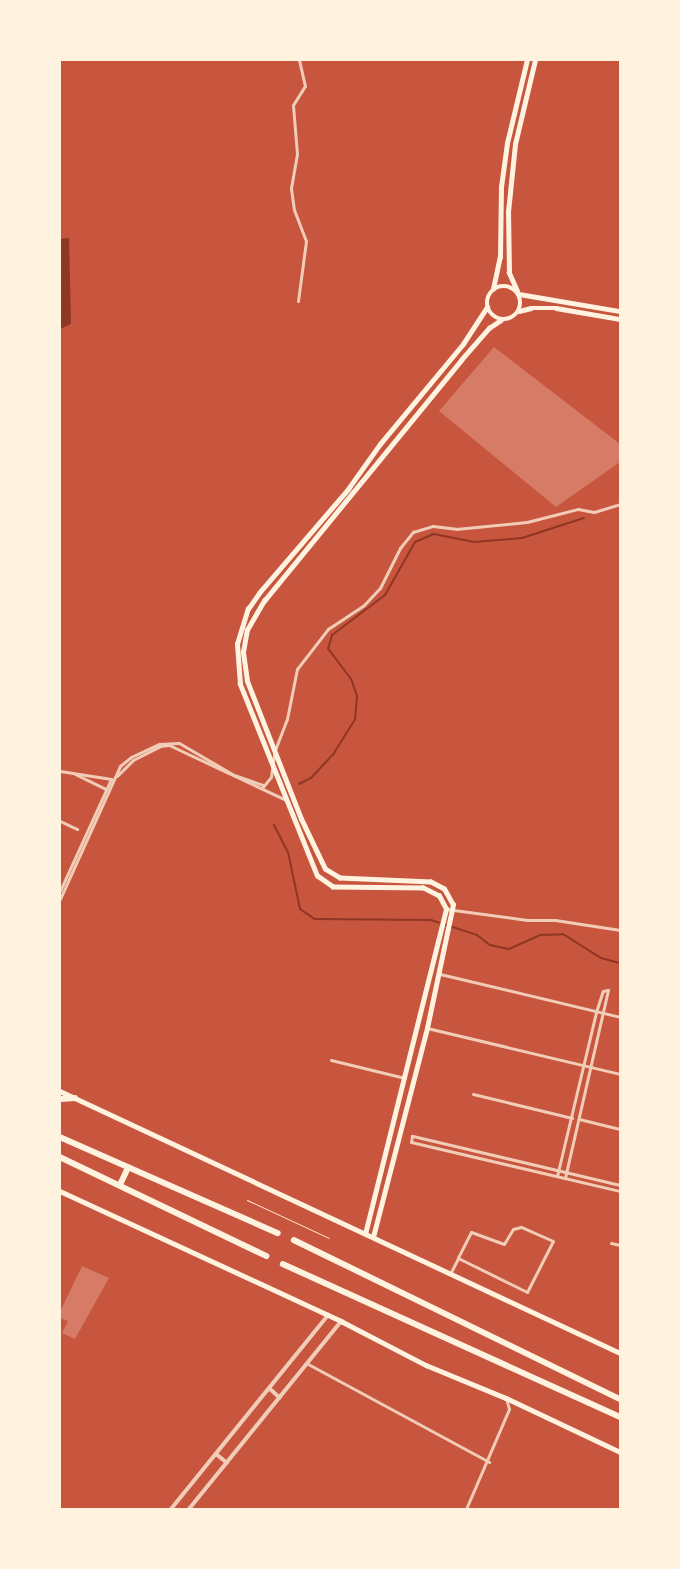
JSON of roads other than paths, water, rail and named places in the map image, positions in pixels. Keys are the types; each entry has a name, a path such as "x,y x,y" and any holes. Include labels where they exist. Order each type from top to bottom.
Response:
{"highway":[{"path":"60,1099 75,1098"},
{"path":"60,1138 278,1232"},
{"path":"60,1157 267,1256"},
{"path":"120,1185 128,1168"},
{"path":"294,1240 620,1399"},
{"path":"283,1264 620,1417"}],"main road":[{"path":"493,290 500,257 501,187 507,144 527,60"},
{"path":"519,311 518,292 509,273 508,212 515,144 535,60"},
{"path":"373,1237 427,1028 453,910 449,895 431,882 334,876 323,866 293,806 288,800 246,701 236,661 236,644 248,609 427,389 483,317 487,307 488,296 493,290 505,285 518,292 620,311"},
{"path":"487,307 492,316 502,320"},
{"path":"365,1234 446,908 439,896 424,888 329,886 317,876 275,750 243,665 247,630 254,615 489,328 502,320 513,317 519,311 531,308 556,308 620,319"},
{"path":"60,1091 620,1353"},
{"path":"60,1191 341,1321 426,1365 506,1398 620,1452"}],"street":[{"path":"298,302 306,241 294,210 291,188 297,154 293,105 305,86 299,60"},
{"path":"262,786 271,777 272,762 287,719 297,669 328,629 364,605 380,588 400,548 413,532 433,526 456,529 528,522 578,509 594,512 620,504"},
{"path":"60,891 106,789 120,766 131,757 169,742 179,743 234,775 262,786 288,800"},
{"path":"60,771 112,779"},
{"path":"70,772 106,789"},
{"path":"60,899 112,779"},
{"path":"60,821 77,829"},
{"path":"446,908 527,920 555,920 620,930"},
{"path":"440,974 620,1017"},
{"path":"557,1176 596,1012 602,991 608,990 565,1178"},
{"path":"427,1028 620,1074"},
{"path":"331,1060 405,1078"},
{"path":"473,1094 572,1118"},
{"path":"579,1119 620,1129"},
{"path":"620,1185 559,1169 412,1136 410,1142 620,1191"},
{"path":"450,1274 458,1258 471,1232 504,1244 514,1229 521,1227 553,1242 527,1292 458,1258"},
{"path":"611,1242 620,1245"},
{"path":"171,1509 328,1315"},
{"path":"189,1509 341,1321"},
{"path":"308,1364 489,1462"},
{"path":"270,1389 280,1398"},
{"path":"466,1509 489,1462 509,1409 506,1398"},
{"path":"216,1454 227,1463"}],"waterway":[{"path":"299,784 311,778 334,753 355,719 357,696 351,679 328,649 332,635 385,595 415,542 434,534 474,542 522,538 584,518"},
{"path":"274,825 288,852 300,909 315,919 431,920 477,935 490,945 509,949 540,935 563,934 601,958 620,963"}]}
